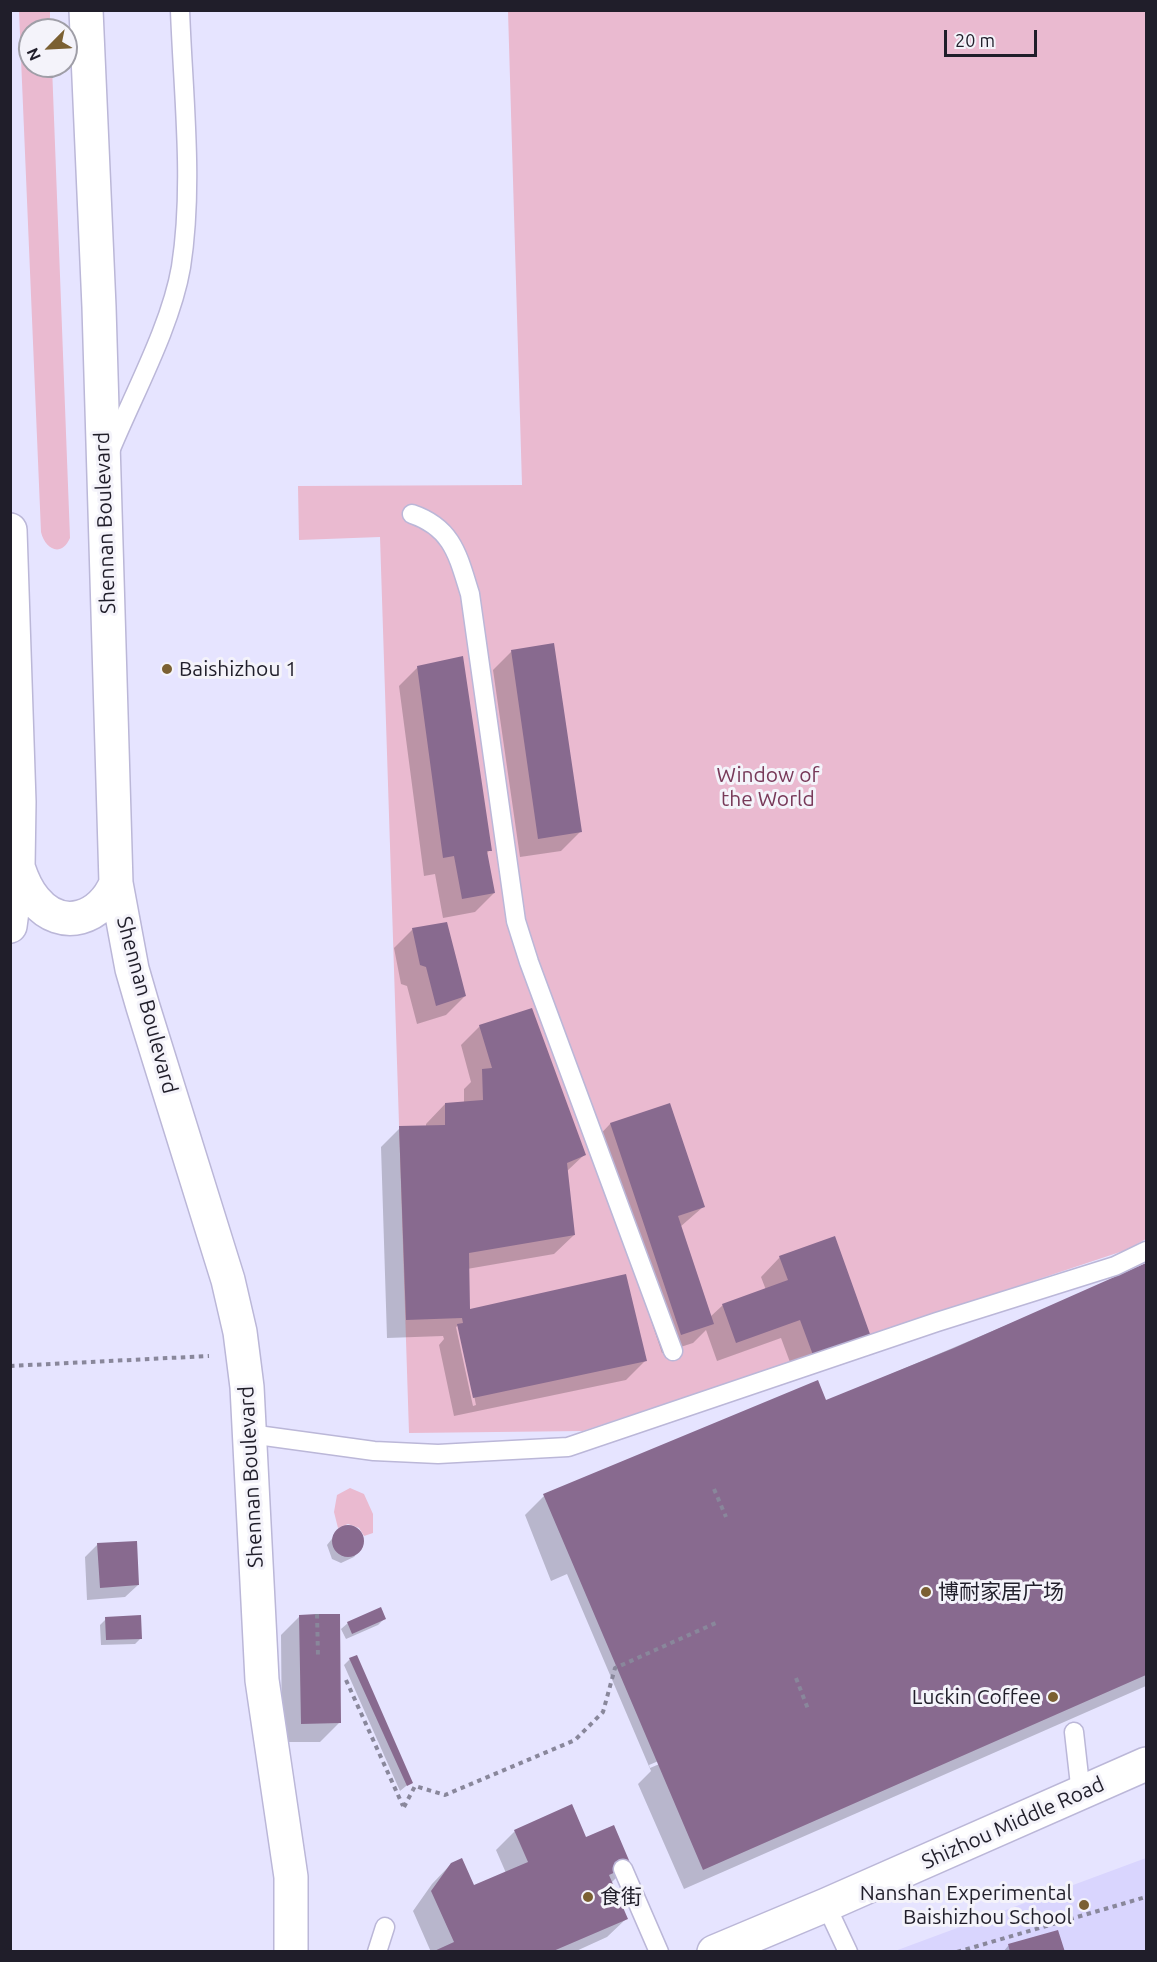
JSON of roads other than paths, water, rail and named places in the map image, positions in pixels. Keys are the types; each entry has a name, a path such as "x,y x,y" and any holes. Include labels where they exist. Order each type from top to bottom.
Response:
{"main road":[{"name":"Shennan Boulevard","path":"86,10 116,883 135,978 235,1308 247,1387 262,1680 291,1877 291,1952"},
{"path":"10,530 19,802 18,867 10,926"},
{"path":"18,867 35,901 48,912 60,916 88,916 101,908 116,883"},
{"name":"Shizhou Middle Road","path":"714,1952 1146,1764"}],"lane":[{"path":"103,466 167,315 180,268 186,210 180,10"},
{"path":"411,514 432,521 447,535 466,583 516,921 529,962 673,1351"},
{"path":"250,1434 374,1451 438,1454 568,1447 938,1322 1115,1266 1146,1251"},
{"path":"1074,1732 1081,1794"},
{"path":"623,1869 659,1952"},
{"path":"826,1905 848,1952"},
{"path":"376,1952 385,1927"}],"place":[{"name":"Baishizhou 1","path":"167,669"},
{"name":"博耐家居广场","path":"926,1592"},
{"name":"Luckin Coffee","path":"1053,1697"},
{"name":"食街","path":"588,1897"},
{"name":"Nanshan Experimental Baishizhou School","path":"1084,1905"}],"park label":[{"name":"Window of the World","path":"768,787"}]}
